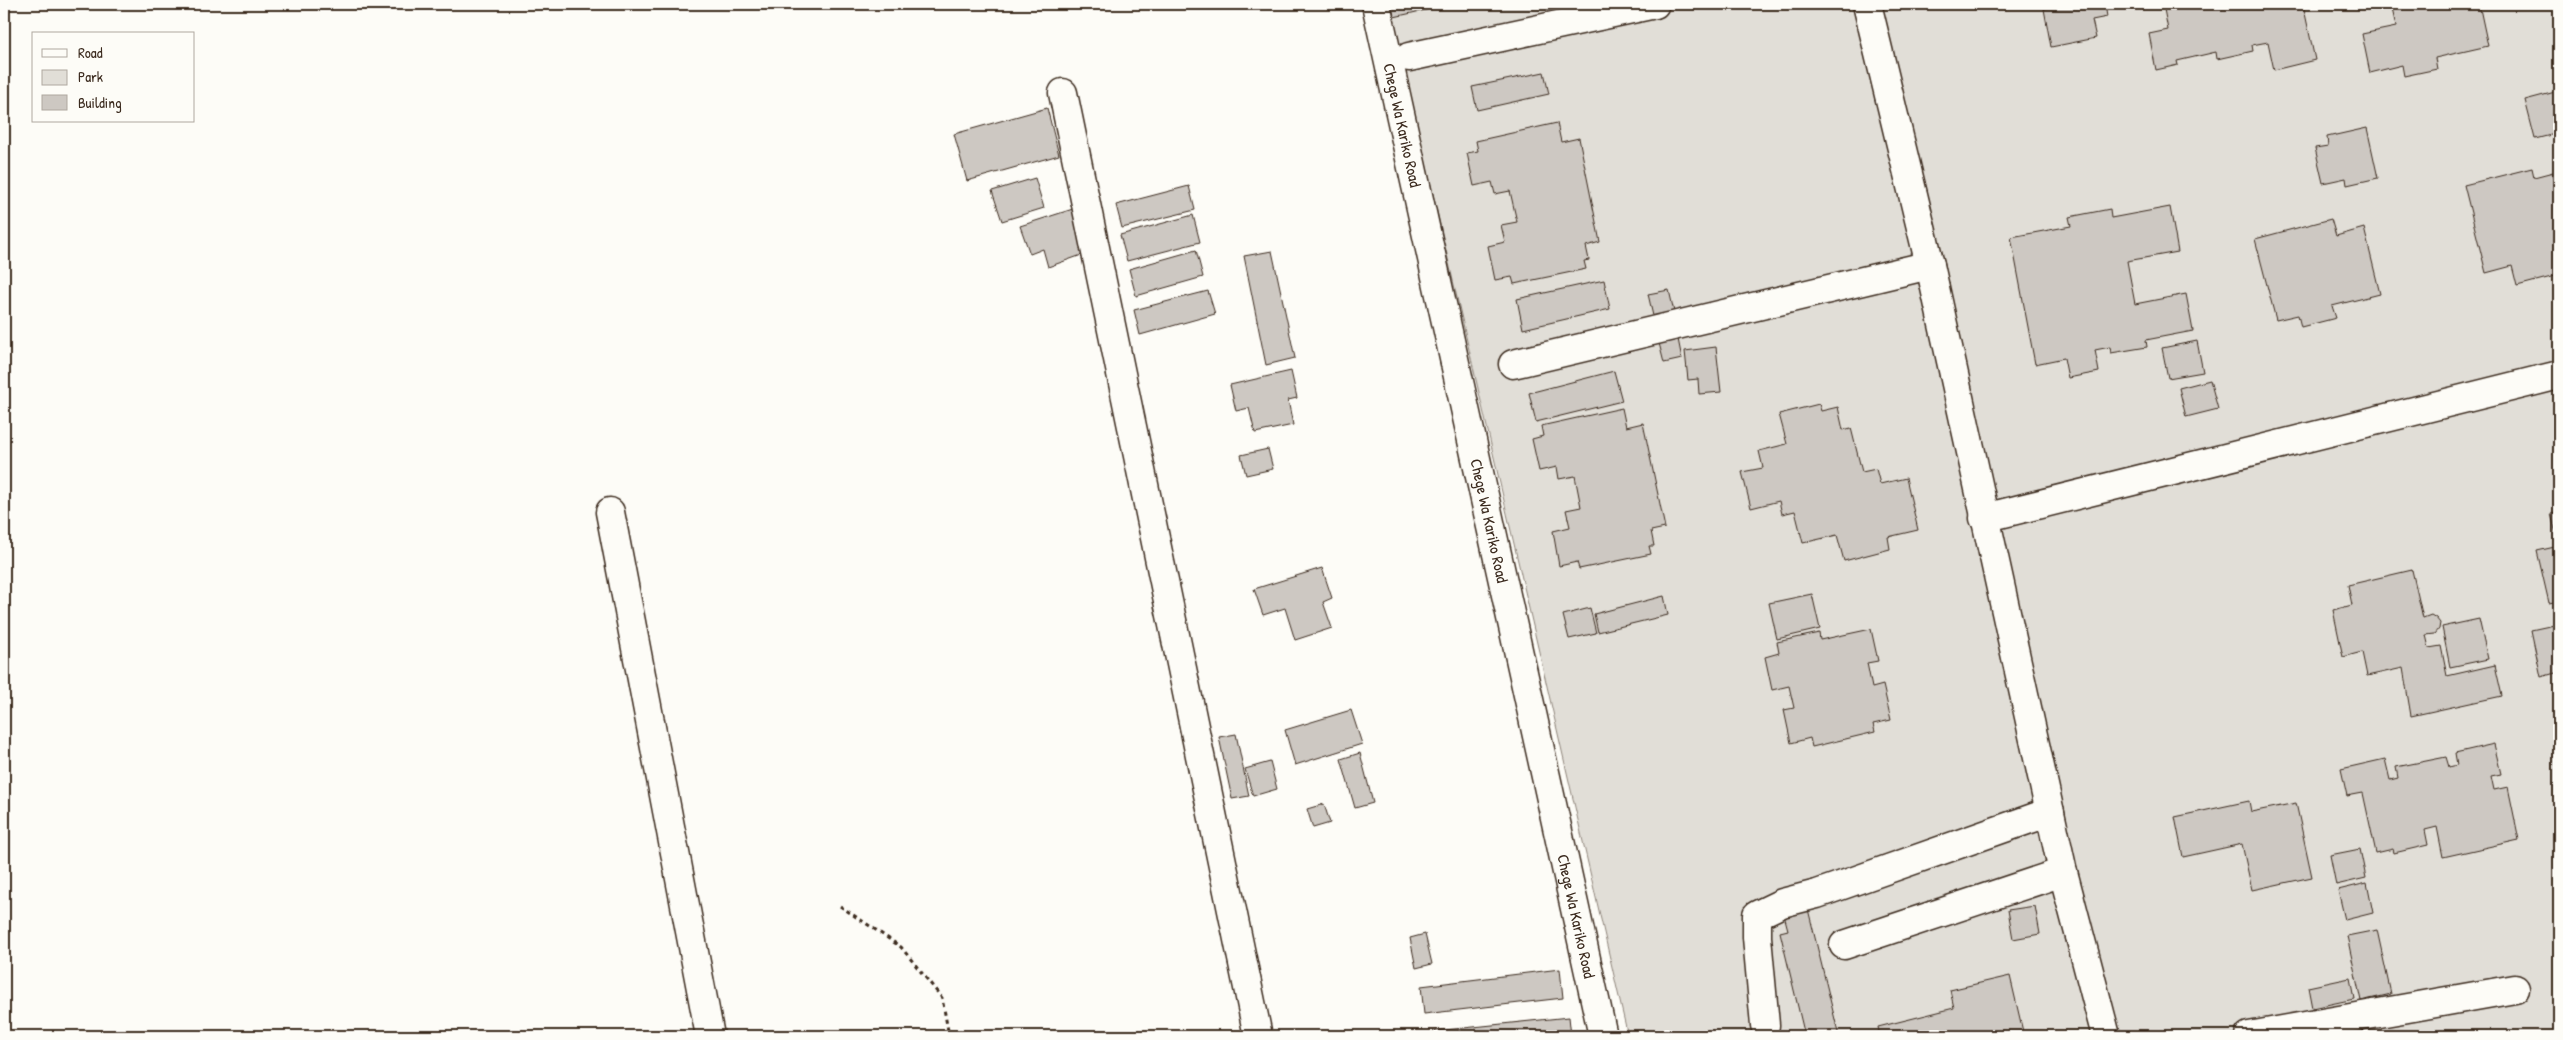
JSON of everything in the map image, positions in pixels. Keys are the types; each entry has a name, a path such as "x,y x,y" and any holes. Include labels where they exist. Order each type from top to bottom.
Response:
{"street":[{"name":"Chege Wa Kariko Road","path":"1376,4 1603,1036"},
{"path":"1409,57 1655,4"},
{"path":"1867,4 1930,265 2050,812 2106,1036"},
{"path":"1063,93 1258,1036"},
{"path":"1514,364 1930,265"},
{"path":"1984,518 2559,375"},
{"path":"610,512 710,1036"},
{"path":"1765,1024 1756,937 1757,915 1782,903 1818,894 2050,812"},
{"path":"1844,945 2064,872"},
{"path":"2249,1036 2515,989"}],"path":[{"path":"840,906 901,947 942,998 949,1036"}],"green space":[{"path":"1389,4 2559,4 2559,1036 1628,1036"}],"building":[{"path":"1391,4 1439,4 1439,7 1394,17"},
{"path":"2061,4 2105,4 2107,17 2092,20 2096,38 2051,47 2044,9 2061,6"},
{"path":"2163,4 2303,4 2315,60 2274,70 2268,42 2252,45 2253,51 2217,59 2216,52 2177,61 2178,65 2156,70 2149,34 2168,30"},
{"path":"2391,4 2479,4 2488,46 2435,58 2437,69 2404,76 2402,65 2370,73 2362,34 2396,27"},
{"path":"1544,72 1549,94 1477,110 1472,87"},
{"path":"2559,91 2559,133 2535,139 2525,100"},
{"path":"1047,108 1059,155 967,181 954,134"},
{"path":"1557,123 1561,142 1579,138 1600,242 1586,246 1589,260 1584,261 1586,269 1514,284 1512,277 1495,280 1488,246 1505,242 1501,225 1517,222 1510,191 1495,194 1492,182 1474,186 1467,153 1478,151 1476,141"},
{"path":"2367,128 2378,178 2347,185 2346,178 2323,183 2315,148 2328,146 2327,137"},
{"path":"2532,168 2534,177 2553,172 2555,182 2559,181 2559,275 2517,286 2512,266 2486,273 2464,185"},
{"path":"1035,178 1044,208 1002,221 992,191"},
{"path":"1189,186 1195,210 1122,228 1116,205"},
{"path":"2170,207 2178,252 2127,261 2135,304 2186,294 2193,331 2146,340 2147,347 2111,353 2110,347 2095,350 2099,372 2068,378 2064,358 2035,364 2011,237 2071,226 2069,217 2110,209 2111,218"},
{"path":"1076,208 1090,252 1048,267 1043,249 1030,254 1020,226"},
{"path":"1193,215 1200,242 1127,261 1120,235"},
{"path":"2331,219 2336,236 2364,228 2380,294 2332,306 2336,318 2301,327 2298,315 2276,320 2255,239"},
{"path":"1196,250 1203,277 1136,296 1129,269"},
{"path":"1272,251 1295,358 1266,365 1244,256"},
{"path":"1604,280 1610,309 1523,329 1517,299"},
{"path":"1669,290 1674,312 1653,316 1648,294"},
{"path":"1208,291 1215,314 1140,335 1134,310"},
{"path":"1678,339 1682,359 1664,363 1659,343"},
{"path":"2197,341 2203,372 2168,378 2162,348"},
{"path":"1716,347 1721,392 1699,394 1698,379 1688,380 1685,351"},
{"path":"1291,371 1297,398 1288,400 1293,425 1255,433 1249,408 1236,411 1230,385"},
{"path":"1614,371 1622,401 1536,422 1529,393"},
{"path":"2210,380 2218,409 2186,417 2179,388"},
{"path":"1819,404 1821,411 1838,407 1843,430 1851,428 1862,472 1876,469 1880,484 1906,478 1918,530 1888,537 1890,549 1844,561 1837,535 1803,543 1795,511 1782,514 1779,501 1751,508 1742,472 1763,468 1759,451 1787,444 1779,414"},
{"path":"1622,408 1626,427 1643,423 1665,528 1651,531 1654,546 1649,546 1651,554 1579,569 1577,562 1559,566 1553,531 1570,527 1566,510 1581,507 1575,476 1559,479 1557,467 1539,471 1532,439 1543,436 1541,426"},
{"path":"1268,449 1273,469 1246,475 1241,455"},
{"path":"2559,512 2559,546 2551,514"},
{"path":"2559,546 2559,601 2549,603 2537,551"},
{"path":"1322,568 1332,598 1323,602 1332,628 1295,640 1285,608 1263,615 1254,589"},
{"path":"2412,570 2423,618 2431,615 2440,623 2439,629 2435,634 2426,635 2429,648 2441,646 2447,676 2495,665 2502,696 2411,716 2403,668 2367,676 2362,652 2343,657 2333,610 2352,605 2348,585"},
{"path":"1812,594 1820,629 1777,639 1769,603"},
{"path":"1664,596 1668,615 1598,632 1594,614"},
{"path":"1590,608 1596,633 1569,639 1563,615"},
{"path":"2479,619 2488,659 2450,667 2442,627"},
{"path":"2559,624 2559,672 2541,677 2531,630"},
{"path":"1871,629 1878,661 1867,663 1872,688 1883,685 1891,720 1873,724 1875,732 1812,747 1810,738 1791,743 1784,710 1794,708 1789,686 1772,690 1765,657 1779,653 1777,642 1819,633 1820,640"},
{"path":"1351,710 1362,744 1295,765 1285,730"},
{"path":"1236,734 1249,796 1232,799 1219,737"},
{"path":"2494,744 2501,774 2491,776 2494,790 2508,787 2519,840 2443,857 2437,827 2425,830 2428,845 2394,853 2393,849 2376,853 2363,793 2347,796 2341,769 2385,759 2390,780 2398,778 2396,767 2446,757 2449,767 2457,765 2455,753"},
{"path":"1360,753 1373,803 1355,808 1341,759"},
{"path":"1270,762 1277,789 1253,796 1245,769"},
{"path":"2249,801 2251,812 2296,803 2312,877 2252,890 2242,844 2183,857 2175,817"},
{"path":"1324,804 1330,823 1313,828 1307,809"},
{"path":"2360,849 2366,878 2336,885 2330,855"},
{"path":"2367,883 2373,913 2345,920 2338,890"},
{"path":"2035,906 2040,934 2013,939 2008,910"},
{"path":"1808,909 1839,1036 1805,1036 1780,932 1788,930 1784,915"},
{"path":"2377,930 2391,994 2361,1001 2347,936"},
{"path":"1425,934 1432,964 1416,968 1410,938"},
{"path":"1560,969 1563,998 1424,1014 1421,986"},
{"path":"2010,976 2024,1036 1880,1036 1878,1027 1954,1008 1950,990"},
{"path":"2350,978 2354,999 2312,1008 2308,987"},
{"path":"1569,1017 1571,1036 1436,1036 1435,1031"}]}
